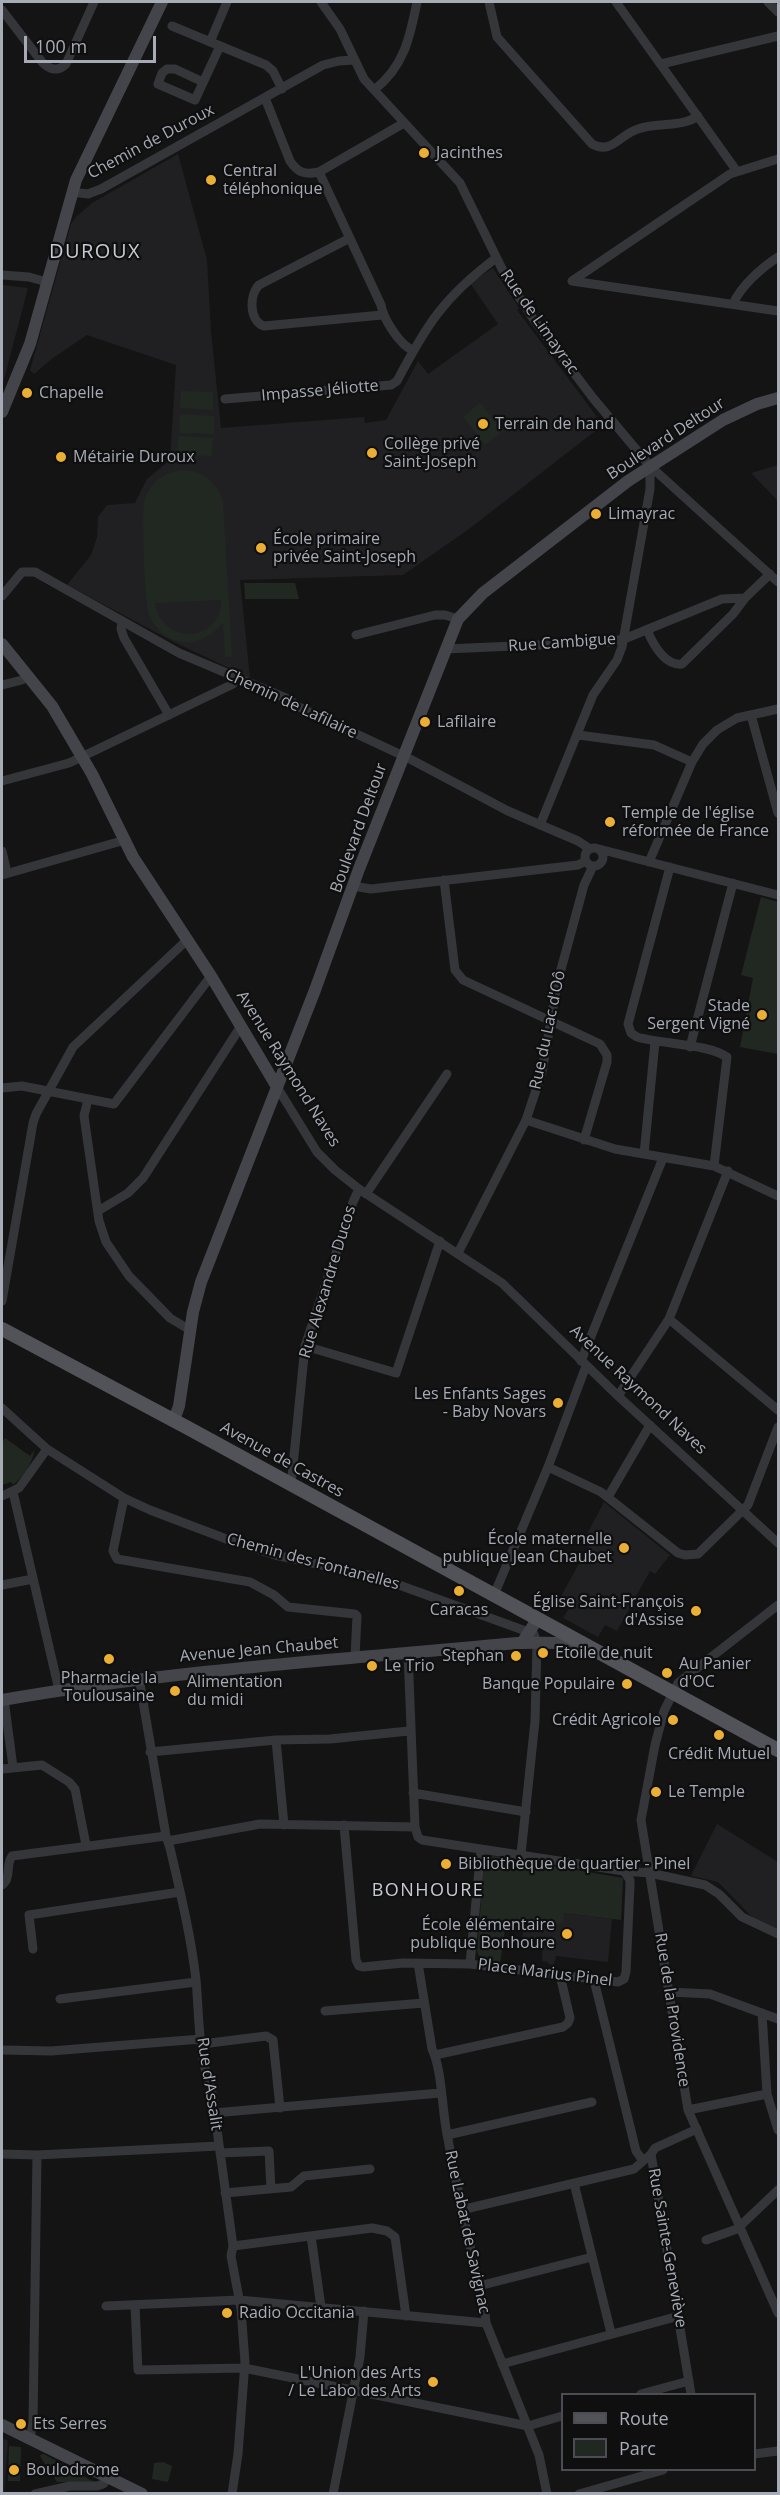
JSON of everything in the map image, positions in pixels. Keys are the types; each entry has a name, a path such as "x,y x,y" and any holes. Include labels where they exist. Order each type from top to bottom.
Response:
{"main road":[{"name":"Avenue de Castres","path":"2,1329 93,1380 174,1420 778,1750"}],"street":[{"path":"2,10 42,62 50,68 58,69 66,64 94,2"},
{"path":"72,192 82,165 162,2"},
{"path":"203,82 175,69 167,69 162,73 158,84 195,100 203,82 227,2"},
{"name":"Rue de Limayrac","path":"321,2 340,30 364,79 460,183 496,258 541,331 600,407 650,466 778,582"},
{"path":"374,90 399,63 409,40 417,2"},
{"path":"489,2 497,37 592,144 599,147 611,146 639,128 684,123 698,116"},
{"path":"616,2 736,170"},
{"path":"768,2 778,12"},
{"path":"172,26 266,65 273,71 282,89"},
{"path":"661,64 778,36"},
{"name":"Chemin de Duroux","path":"2,412 21,370 72,192 88,194 106,187 330,62 354,60"},
{"path":"265,98 295,169 308,175 319,172 404,123"},
{"path":"778,159 736,170 572,281 778,311"},
{"path":"319,172 381,305 382,315 390,323 405,348 413,350"},
{"path":"350,238 259,285 253,296 254,318 258,324 264,326 382,315"},
{"path":"733,304 742,290 778,257"},
{"name":"Impasse Jéliotte","path":"225,399 391,386 397,381 413,350 449,297 496,258"},
{"path":"2,275 29,277 48,282"},
{"name":"Boulevard Deltour","path":"174,1420 181,1398 190,1330 201,1282 403,755 458,619 483,593 650,466 723,420 757,404 778,398"},
{"path":"540,825 593,695 617,660 624,639 650,489 650,466"},
{"name":"Chemin de Lafilaire","path":"2,596 18,576 28,571 40,575 179,653 288,699 299,707 403,755 540,825 594,849 778,895"},
{"path":"647,630 667,660 682,664 770,574"},
{"name":"Rue Cambigue","path":"445,649 609,642 624,639 722,599 745,597"},
{"path":"356,635 435,615 458,619"},
{"path":"122,622 121,629 124,638 169,716"},
{"name":"Avenue Raymond Naves","path":"2,644 52,706 82,757 142,871 211,976 317,1152 335,1170 363,1191 502,1283 618,1396 778,1543"},
{"path":"2,685 22,680 27,676"},
{"path":"2,781 69,763 169,716 232,684 236,679"},
{"path":"649,862 692,762 703,744 717,730 737,718 778,709"},
{"path":"751,715 778,813"},
{"path":"578,735 654,745 692,762"},
{"path":"2,851 4,874 125,840"},
{"path":"594,849 603,856 594,863 586,854 594,849"},
{"name":"Chemin de Lafilaire","path":"353,886 371,889 630,857"},
{"name":"Rue du Lac d'Oô","path":"458,1253 526,1120 542,1072 557,984 585,879 594,863"},
{"path":"570,866 580,871 585,879"},
{"path":"670,867 628,1024 631,1033 637,1037 722,1053 727,1057 714,1166"},
{"path":"444,880 455,970 458,975 600,1044 607,1055 584,1140"},
{"path":"690,1047 733,883"},
{"path":"2,1301 33,1123 49,1091 73,1047 187,940"},
{"path":"2,1088 22,1086 110,1105 116,1102 211,976"},
{"path":"98,1211 120,1199 136,1186 241,1026"},
{"path":"644,1154 655,1042"},
{"name":"Rue Alexandre Ducos","path":"289,1483 292,1476 305,1346 353,1202 447,1074"},
{"path":"88,1099 84,1116 98,1211 106,1242 119,1264 170,1318 190,1330"},
{"path":"526,1120 584,1140 663,1158 714,1166 778,1197"},
{"path":"494,1595 548,1467 584,1363 663,1158"},
{"path":"618,1396 669,1318 728,1171"},
{"path":"305,1346 396,1373 440,1241"},
{"path":"669,1318 778,1410"},
{"name":"Chemin des Fontanelles","path":"2,1408 47,1449 124,1498 229,1540 275,1555 377,1577 531,1632"},
{"path":"608,1497 650,1425"},
{"path":"548,1467 608,1497 670,1547 685,1555 698,1554 748,1505 778,1427"},
{"path":"2,1496 19,1488 47,1449"},
{"path":"13,1492 59,1690"},
{"path":"124,1498 112,1551 117,1559 250,1582 274,1595 288,1607 354,1614 357,1616 355,1658"},
{"path":"2,1585 33,1579"},
{"path":"672,1692 687,1675 778,1605"},
{"path":"522,1643 544,1621"},
{"path":"540,1644 547,1639 544,1621"},
{"path":"521,1854 535,1721 540,1644 531,1632"},
{"name":"Avenue Jean Chaubet","path":"3,1699 139,1678 522,1643 582,1642"},
{"path":"408,1653 415,1827 422,1840 650,1873 713,1888 742,1917 778,1934"},
{"name":"Rue d'Assalit","path":"139,1678 150,1752 180,1892 196,1982 201,2041 233,2246 231,2256 239,2300 244,2368 238,2454 232,2493"},
{"name":"Rue de la Providence","path":"672,1692 655,1744 641,1812 688,2109 778,2313"},
{"path":"3,1699 7,1768"},
{"path":"2,1730 7,1768"},
{"path":"150,1752 276,1740 330,1739 410,1731"},
{"path":"276,1740 284,1825"},
{"path":"7,1768 42,1765 72,1785 86,1845"},
{"path":"413,1793 526,1812"},
{"path":"2,1885 9,1875 8,1863 12,1856 86,1845 167,1838 248,1825 415,1827"},
{"path":"344,1825 357,1963 363,1967 418,1963 470,1964"},
{"name":"Place Marius Pinel","path":"481,1849 470,1964 618,1982 626,1976 630,1880 624,1871"},
{"path":"33,1949 29,1915 107,1905 120,1900 180,1892"},
{"name":"Rue Labat de Savignac","path":"418,1963 461,2210 486,2323 539,2455 547,2493"},
{"path":"435,2055 563,2027 570,2018 561,1975"},
{"path":"594,1980 636,2151 643,2161"},
{"path":"60,1999 196,1982"},
{"path":"669,1992 710,1994 778,2019"},
{"path":"325,2012 424,2003"},
{"path":"762,2013 767,2094 778,2130"},
{"path":"2,2050 51,2051 271,2037 280,2108"},
{"path":"214,2113 440,2093"},
{"path":"688,2109 767,2094"},
{"path":"447,2135 592,2102"},
{"name":"Rue Sainte-Geneviève","path":"691,2393 651,2154 655,2148 697,2129"},
{"path":"2,2154 269,2151 271,2189"},
{"path":"461,2210 634,2169 651,2154"},
{"path":"30,2438 33,2412 37,2155"},
{"path":"225,2193 291,2187 304,2176 370,2169"},
{"path":"574,2183 611,2333"},
{"path":"706,2240 740,2226 778,2190"},
{"path":"233,2246 372,2228 387,2231 394,2235 406,2316"},
{"path":"312,2236 321,2307"},
{"path":"479,2286 592,2257"},
{"path":"106,2306 239,2300 486,2323"},
{"path":"135,2305 138,2370 244,2368 528,2426 561,2416"},
{"path":"333,2493 360,2357 364,2311"},
{"path":"502,2364 679,2316"},
{"path":"645,2393 689,2381"},
{"path":"2,2425 134,2492"},
{"path":"756,2454 778,2451"},
{"path":"579,2493 656,2471"},
{"path":"35,2493 70,2486 98,2486 108,2478"}],"shaded area":[{"path":"178,154 207,260 211,331 221,428 364,417 365,423 386,420 418,361 428,374 498,324 470,283 493,268 519,308 517,310 603,425 469,529 403,575 240,580 250,678 176,643 67,585 91,555 97,537 98,517 107,505 135,503 147,479 170,460 176,365 87,335 34,374 30,370 71,224 92,203"},
{"path":"2,285 28,288 2,387"},
{"path":"778,465 778,501 751,473"},
{"path":"604,1502 670,1555 655,1574 650,1571 617,1631 605,1625 598,1637 563,1618 570,1607 559,1600 592,1540 586,1536"},
{"path":"717,1824 778,1862 778,1930 756,1921 718,1882 691,1876"},
{"name":"École élémentaire publique Bonhoure","path":"564,1913 612,1919 608,1962 556,1956 554,1965 549,1964 542,1961 543,1942 522,1940 524,1924 552,1927"},
{"path":"2,2438 8,2441 4,2493 2,2493"}],"green space":[{"path":"181,391 213,392 213,410 180,408"},
{"name":"Terrain de hand","path":"480,403 503,431 485,445 463,417"},
{"path":"180,414 214,416 214,434 179,433"},
{"path":"178,436 213,438 212,456 177,455"},
{"path":"174,471 195,472 207,478 212,482 223,501 232,657 225,657 223,623 205,638 194,642 183,642 163,634 150,617 143,542 144,501 153,484","holes":["221,600 219,614 203,631 191,634 179,632 168,627 160,617 155,603"]},
{"path":"244,583 295,583 299,599 245,599"},
{"path":"761,897 778,902 778,1054 740,1047 753,978 741,975"},
{"path":"5,1438 30,1456 34,1450 27,1469 13,1485 11,1482 2,1485 2,1443"},
{"path":"493,1856 623,1878 621,1920 564,1913 563,1922 552,1927 506,1922 500,1964 483,1960 477,1952 484,1863"},
{"name":"Boulodrome","path":"9,2446 21,2447 20,2481 8,2481"},
{"path":"44,2454 94,2482 57,2482 41,2458 40,2455"},
{"path":"163,2462 172,2466 168,2482 152,2479 154,2463"}],"place":[{"name":"Jacinthes","path":"424,153"},
{"name":"Central téléphonique","path":"211,180"},
{"name":"Chapelle","path":"27,393"},
{"name":"Terrain de hand","path":"483,424"},
{"name":"Collège privé Saint-Joseph","path":"372,453"},
{"name":"Métairie Duroux","path":"61,457"},
{"name":"Limayrac","path":"596,514"},
{"name":"École primaire privée Saint-Joseph","path":"261,548"},
{"name":"Lafilaire","path":"425,722"},
{"name":"Temple de l'église réformée de France","path":"610,822"},
{"name":"Stade Sergent Vigné","path":"762,1015"},
{"name":"Les Enfants Sages - Baby Novars","path":"558,1403"},
{"name":"École maternelle publique Jean Chaubet","path":"624,1548"},
{"name":"Caracas","path":"459,1591"},
{"name":"Église Saint-François d'Assise","path":"696,1611"},
{"name":"Etoile de nuit","path":"543,1653"},
{"name":"Stephan","path":"516,1656"},
{"name":"Pharmacie la Toulousaine","path":"109,1659"},
{"name":"Le Trio","path":"372,1666"},
{"name":"Au Panier d'OC","path":"667,1673"},
{"name":"Banque Populaire","path":"627,1684"},
{"name":"Alimentation du midi","path":"175,1691"},
{"name":"Crédit Agricole","path":"673,1720"},
{"name":"Crédit Mutuel","path":"719,1735"},
{"name":"Le Temple","path":"656,1792"},
{"name":"Bibliothèque de quartier - Pinel","path":"446,1864"},
{"name":"École élémentaire publique Bonhoure","path":"567,1934"},
{"name":"Radio Occitania","path":"227,2313"},
{"name":"L'Union des Arts / Le Labo des Arts","path":"433,2382"},
{"name":"Ets Serres","path":"21,2424"},
{"name":"Boulodrome","path":"14,2470"}],"district":[{"name":"DUROUX","path":"95,252"},
{"name":"BONHOURE","path":"428,1891"}]}
